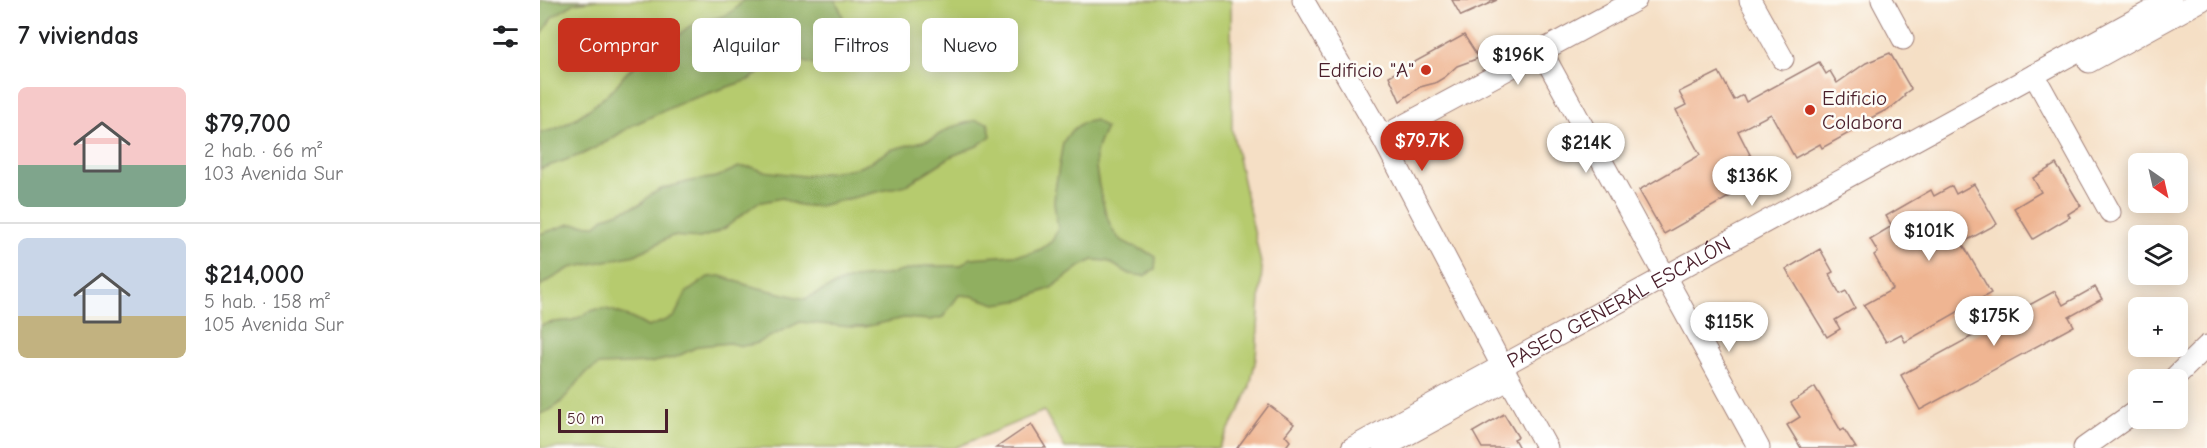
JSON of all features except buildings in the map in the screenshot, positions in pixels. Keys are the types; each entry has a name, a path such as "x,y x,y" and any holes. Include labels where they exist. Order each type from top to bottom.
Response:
{"street":[{"path":"1303,0 1382,137 1505,373 1547,448"},
{"path":"1382,137 1636,0"},
{"path":"1750,0 1783,59"},
{"path":"1882,0 1903,39"},
{"name":"PASEO GENERAL ESCALÓN","path":"2037,82 2171,0"},
{"name":"PASEO GENERAL ESCALÓN","path":"1352,448 1505,373 2037,82 2202,0"},
{"path":"1542,52 1759,448"},
{"path":"2037,82 2110,212"},
{"path":"2183,369 2207,346"},
{"name":"PASEO GENERAL ESCALÓN","path":"1383,448 1505,373"},
{"path":"2084,448 2128,417"}],"green space":[{"path":"540,0 1231,0 1232,130 1262,268 1256,358 1250,386 1240,410 1218,448 1065,448 1044,411 954,448 540,448"},
{"path":"540,0 597,0 575,3 552,17 540,38"},
{"path":"743,0 835,0 843,18 813,18 813,65 801,61 801,18 715,18 730,13"},
{"path":"692,26 692,72 761,72 748,80 683,102 631,126 583,154 540,169 540,132 559,127 579,116 614,88 627,72 680,72 680,34"},
{"path":"976,120 988,123 991,136 977,146 952,156 906,185 819,206 800,205 782,198 757,203 725,228 712,234 700,238 672,236 635,255 570,268 540,286 540,234 570,224 596,225 605,217 641,204 661,189 717,177 739,167 752,167 763,171 803,176 857,168 890,150 931,139 952,127"},
{"path":"1095,120 1106,128 1096,154 1105,212 1119,238 1156,257 1155,269 1144,276 1130,274 1107,261 1093,260 1051,288 1022,300 996,304 972,296 959,295 943,317 930,320 904,318 864,327 800,322 755,344 742,346 729,343 699,346 676,357 650,363 599,365 587,372 560,403 540,414 540,326 544,324 573,320 592,311 604,309 624,315 648,327 674,317 686,293 708,277 721,276 747,285 805,299 855,278 885,275 925,266 960,266 971,258 1027,254 1041,249 1052,241 1058,229 1054,203 1063,142 1071,131 1082,123"}],"place":[{"name":"Edificio \"A\"","path":"1426,70"},
{"name":"Edificio Colabora","path":"1810,110"}]}
